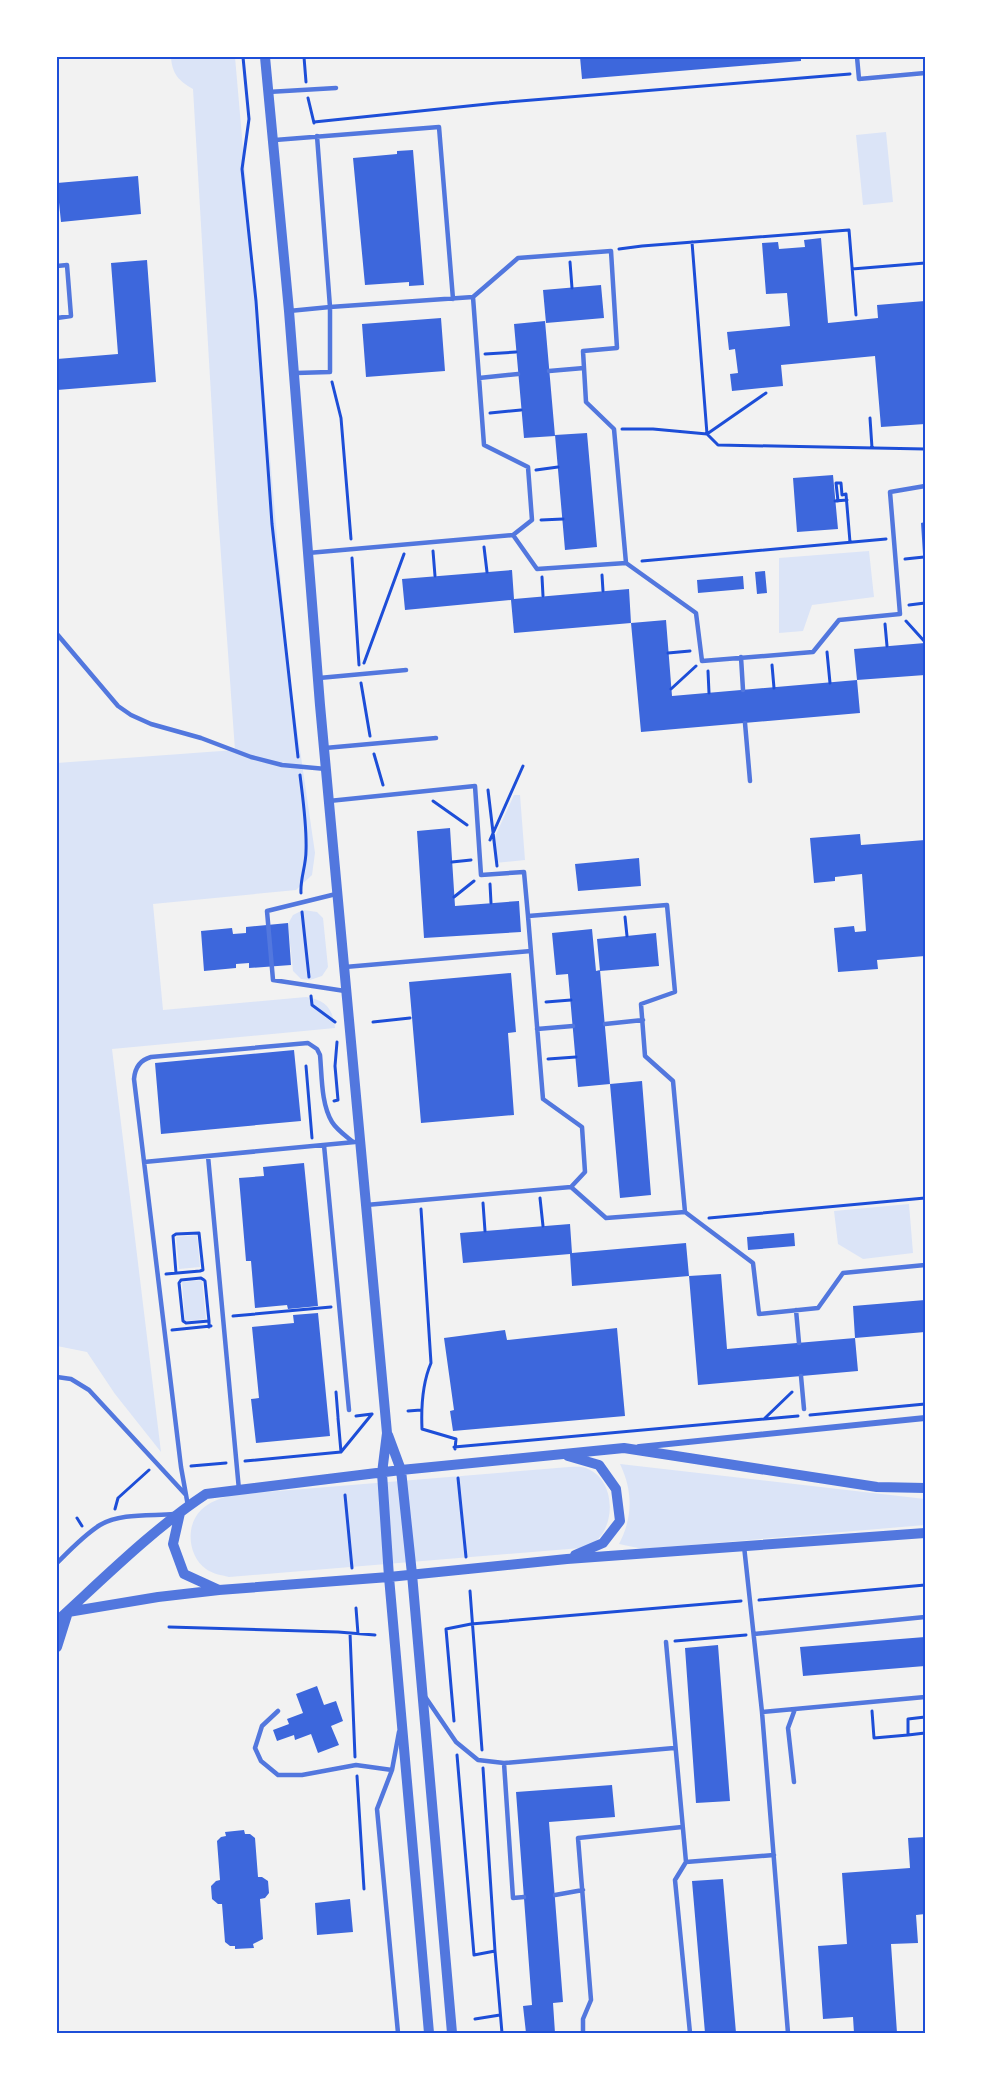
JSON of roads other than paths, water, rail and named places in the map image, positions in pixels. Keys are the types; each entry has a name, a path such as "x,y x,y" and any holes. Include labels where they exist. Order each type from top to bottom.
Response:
{"street":[{"path":"265,57 289,311 326,769 339,894 357,1142 366,1206 387,1433 382,1473 389,1577 429,2033"},
{"path":"57,1621 185,1505 206,1494 401,1470 925,1418"},
{"path":"387,1433 401,1470 423,1692 452,2033"},
{"path":"624,1448 878,1487 925,1488"},
{"path":"560,1454 599,1465 616,1489 620,1521 603,1543 567,1559"},
{"path":"185,1505 173,1544 184,1574 219,1590"},
{"path":"68,1612 158,1597 219,1590 389,1577 567,1559 925,1533"},
{"path":"57,1647 68,1612"}],"lane":[{"path":"857,57 859,79 925,73"},
{"path":"268,92 336,88"},
{"path":"272,140 439,127 453,299"},
{"path":"293,373 330,372 330,307 317,136"},
{"path":"289,311 473,297 518,258 611,251 617,348 583,351 586,402 614,429 626,563"},
{"path":"57,266 67,265 71,316 57,318"},
{"path":"308,554 513,535 532,520 528,467 484,445 473,297"},
{"path":"549,371 584,368"},
{"path":"479,378 518,374"},
{"path":"513,535 537,569 626,563 696,614 700,650 704,660 813,652 839,620 900,614 890,492 925,486"},
{"path":"57,634 118,706 131,716 251,757 282,765 326,769"},
{"path":"741,657 743,690"},
{"path":"318,678 406,670"},
{"path":"745,723 750,781"},
{"path":"325,748 436,738"},
{"path":"329,801 475,786 481,875 524,872 543,1099 582,1127 585,1172 571,1187 366,1206"},
{"path":"339,894 267,911 273,980 347,992"},
{"path":"528,916 667,905 675,992 641,1004 645,1056 673,1081 685,1212"},
{"path":"345,967 531,951"},
{"path":"604,1024 642,1020"},
{"path":"537,1029 573,1026"},
{"path":"185,1505 134,1078 136,1066 151,1056 308,1043 317,1049 320,1055 326,1107 330,1117 336,1126 357,1142"},
{"path":"144,1162 357,1142"},
{"path":"324,1145 349,1410"},
{"path":"208,1156 238,1490"},
{"path":"571,1187 606,1218 685,1212 753,1263 759,1314 818,1308 843,1273 925,1265"},
{"path":"796,1310 799,1343"},
{"path":"801,1376 804,1408"},
{"path":"57,1377 77,1382 88,1390 157,1464 185,1505"},
{"path":"57,1563 99,1526 116,1519 185,1505"},
{"path":"744,1546 762,1712 788,2033"},
{"path":"754,1634 925,1617"},
{"path":"666,1642 686,1862 675,1880 690,2033"},
{"path":"423,1692 456,1742 478,1760 504,1763 674,1748"},
{"path":"762,1712 925,1697"},
{"path":"794,1782 788,1728 795,1709"},
{"path":"278,1711 262,1726 255,1748 261,1761 278,1775 302,1775 356,1765 392,1770"},
{"path":"398,2033 377,1809 392,1770 401,1718"},
{"path":"504,1763 513,1898 524,1897"},
{"path":"583,2033 583,2019 591,2000 578,1838 682,1827"},
{"path":"686,1862 774,1855"},
{"path":"555,1895 583,1890"}]}
